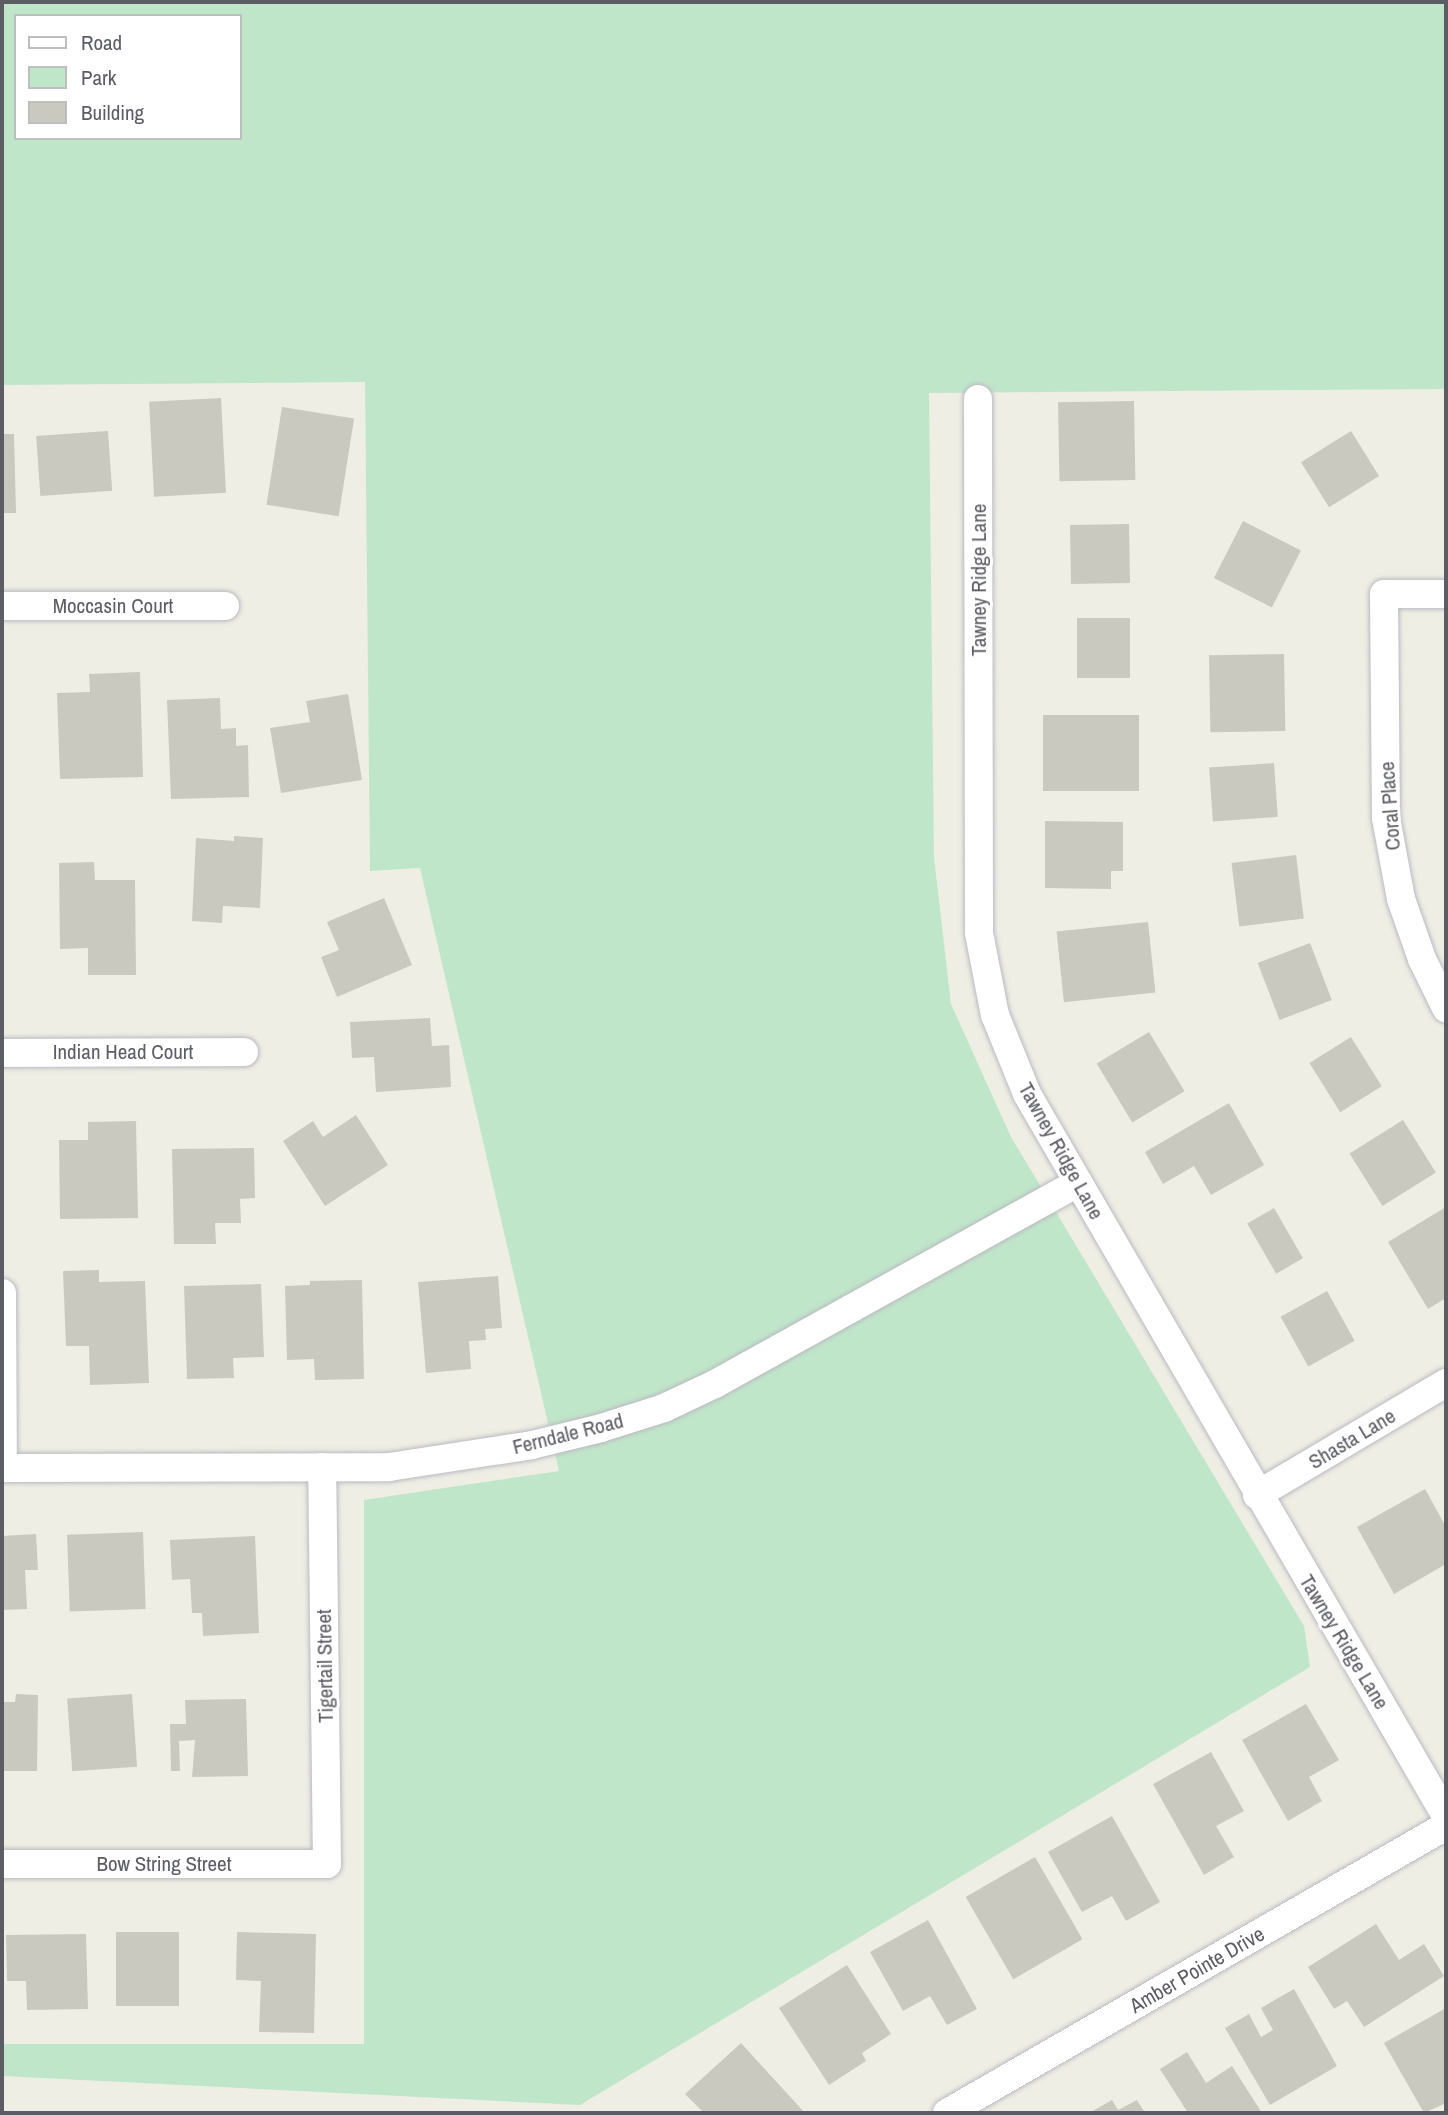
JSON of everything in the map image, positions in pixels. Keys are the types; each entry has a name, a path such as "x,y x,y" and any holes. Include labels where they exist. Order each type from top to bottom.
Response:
{"street":[{"name":"Tawney Ridge Lane","path":"978,399 979,933 995,1015 1027,1094 1077,1183 1446,1816"},
{"name":"Coral Place","path":"1446,594 1384,594 1387,818 1401,899 1422,959 1446,1008"},
{"name":"Moccasin Court","path":"2,606 225,606"},
{"name":"Indian Head Court","path":"2,1053 243,1052"},
{"name":"Ferndale Road","path":"2,1468 389,1467 452,1459 590,1431 664,1408 715,1384 1077,1183"},
{"path":"2,1293 2,1468"},
{"name":"Shasta Lane","path":"1257,1495 1446,1382"},
{"name":"Tigertail Street","path":"322,1467 327,1864"},
{"name":"Amber Pointe Drive","path":"947,2113 1446,1826"},
{"name":"Bow String Street","path":"2,1864 327,1864"}],"green space":[{"path":"2,2 1446,2 1446,389 929,393 934,857 951,1004 1011,1137 1304,1626 1310,1667 580,2105 2,2076 2,2044 364,2044 364,1500 559,1471 420,868 370,871 365,382 2,385"}],"building":[{"path":"221,398 226,493 154,497 149,402"},
{"path":"1134,401 1135,480 1059,481 1058,402"},
{"path":"282,407 354,418 339,516 267,505"},
{"path":"108,431 112,491 40,496 36,436"},
{"path":"1351,431 1379,476 1329,507 1301,462"},
{"path":"2,434 14,434 16,513 2,513"},
{"path":"1243,521 1301,551 1272,608 1214,578"},
{"path":"1129,524 1130,583 1071,584 1070,525"},
{"path":"1077,618 1130,618 1130,678 1077,678"},
{"path":"1284,654 1285,731 1210,732 1209,655"},
{"path":"140,672 143,777 60,779 57,693 90,692 89,674"},
{"path":"348,694 362,780 281,793 270,728 310,722 306,701"},
{"path":"220,698 221,729 236,728 236,746 248,745 249,797 171,799 167,700"},
{"path":"1043,715 1139,715 1139,791 1043,791"},
{"path":"1274,763 1278,817 1213,821 1209,768"},
{"path":"1045,821 1123,822 1123,871 1111,871 1111,889 1045,888"},
{"path":"234,836 263,838 260,908 223,906 222,923 192,921 196,838 234,841"},
{"path":"1296,855 1304,919 1239,926 1231,863"},
{"path":"94,862 95,880 135,880 136,975 88,975 88,948 60,949 59,863"},
{"path":"384,898 412,965 337,997 321,957 339,950 327,922"},
{"path":"1148,922 1155,993 1064,1002 1057,932"},
{"path":"1310,943 1332,1000 1280,1020 1258,963"},
{"path":"430,1018 432,1046 449,1045 451,1087 376,1092 374,1057 352,1058 350,1022"},
{"path":"1149,1032 1185,1091 1132,1123 1097,1063"},
{"path":"1351,1037 1382,1086 1340,1112 1309,1063"},
{"path":"1229,1103 1264,1165 1211,1195 1194,1166 1163,1184 1145,1152"},
{"path":"356,1115 388,1165 325,1206 283,1141 313,1121 323,1137"},
{"path":"1403,1120 1436,1173 1382,1206 1350,1153"},
{"path":"136,1121 138,1218 60,1219 59,1140 88,1140 88,1122"},
{"path":"254,1148 255,1198 240,1199 241,1223 215,1223 216,1244 174,1244 172,1149"},
{"path":"1446,1207 1446,1298 1428,1309 1388,1242"},
{"path":"1274,1208 1303,1258 1276,1274 1247,1224"},
{"path":"99,1270 99,1282 145,1281 149,1383 90,1385 89,1346 66,1346 63,1271"},
{"path":"498,1276 502,1328 485,1329 486,1340 469,1341 471,1369 426,1373 418,1282"},
{"path":"362,1280 364,1379 315,1380 314,1359 287,1360 285,1286 310,1285 310,1281"},
{"path":"261,1284 264,1357 233,1358 234,1378 187,1379 184,1286"},
{"path":"1327,1291 1355,1341 1308,1367 1281,1317"},
{"path":"1425,1489 1446,1527 1446,1564 1394,1594 1357,1527"},
{"path":"143,1532 146,1609 70,1612 67,1535"},
{"path":"36,1534 38,1570 25,1570 27,1609 2,1610 2,1536"},
{"path":"255,1536 259,1633 203,1636 202,1613 192,1613 190,1579 172,1580 170,1540"},
{"path":"16,1694 38,1695 37,1771 2,1771 2,1702 15,1702"},
{"path":"132,1694 137,1767 72,1771 67,1699"},
{"path":"246,1699 248,1776 192,1777 195,1740 179,1741 180,1771 171,1771 170,1724 186,1724 185,1700"},
{"path":"1306,1704 1339,1760 1309,1777 1322,1801 1288,1821 1242,1740"},
{"path":"1211,1752 1244,1811 1216,1826 1234,1857 1204,1875 1153,1784"},
{"path":"1112,1816 1160,1902 1126,1921 1112,1896 1082,1912 1048,1852"},
{"path":"1035,1857 1082,1939 1013,1979 966,1897"},
{"path":"928,1920 977,2009 947,2025 930,1996 903,2011 870,1952"},
{"path":"1376,1924 1399,1960 1424,1944 1444,1976 1364,2027 1347,2001 1334,2009 1308,1967"},
{"path":"116,1932 179,1932 179,2006 116,2006"},
{"path":"237,1932 316,1934 314,2033 259,2032 261,1981 236,1980"},
{"path":"86,1934 88,2009 27,2010 26,1981 7,1981 6,1935"},
{"path":"847,1965 891,2034 862,2053 866,2061 829,2085 779,2008"},
{"path":"1294,1989 1337,2066 1270,2105 1225,2028 1249,2014 1261,2037 1273,2030 1261,2008"},
{"path":"1446,2008 1446,2103 1424,2113 1384,2043"},
{"path":"741,2043 805,2113 704,2113 685,2094"},
{"path":"1187,2052 1206,2083 1232,2066 1262,2113 1188,2113 1160,2069"},
{"path":"1112,2100 1118,2110 1137,2100 1145,2113 1089,2113"}]}
